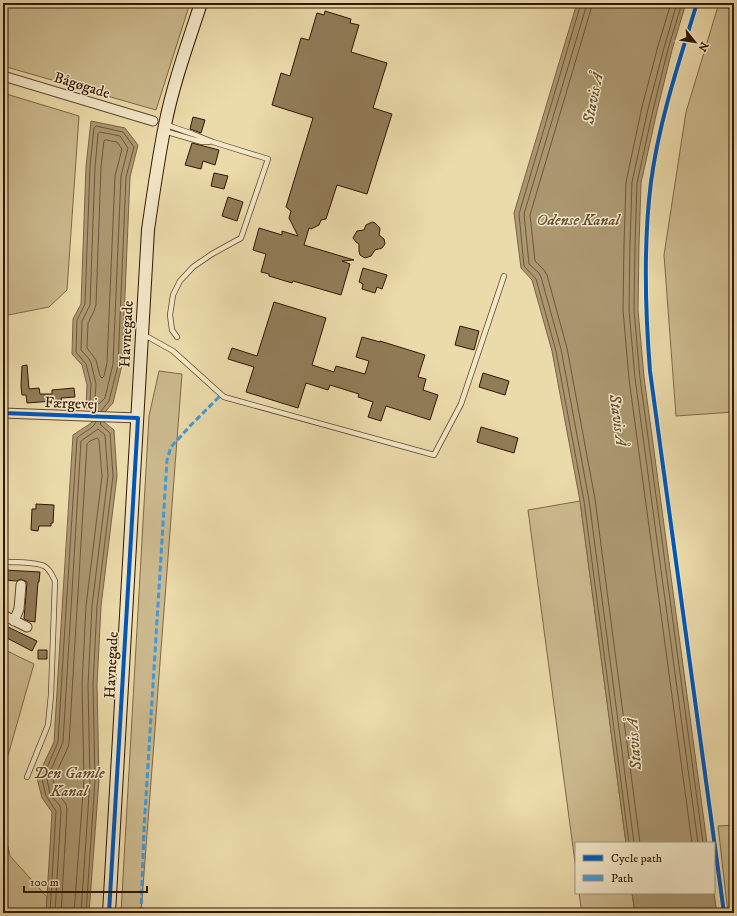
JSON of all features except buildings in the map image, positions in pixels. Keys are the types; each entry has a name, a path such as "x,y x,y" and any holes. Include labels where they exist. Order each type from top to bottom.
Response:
{"street":[{"name":"Havnegade","path":"109,913 148,230 164,128 180,66 201,3"},
{"name":"Bågøgade","path":"3,76 153,121"},
{"name":"Færgevej","path":"3,413 138,418"},
{"path":"14,621 19,609 21,585"},
{"path":"3,616 27,627"}],"lane":[{"path":"164,128 202,142 213,142 268,159 240,238 193,267 180,281 173,295 170,315 172,330 177,337"},
{"path":"142,335 173,351 224,397 434,455 461,404 504,276"},
{"path":"3,562 38,564 45,566 50,571 55,581 51,695 48,725 27,777"}],"shaded area":[{"path":"3,3 190,3 156,110 3,66"},
{"path":"719,3 734,3 734,412 676,416 664,255 686,112"},
{"path":"3,93 79,116 67,290 49,307 3,316"},
{"path":"159,371 182,374 141,913 121,913 149,416"},
{"path":"580,501 626,842 575,842 575,862 528,510"},
{"path":"3,649 34,664 3,773"},
{"path":"3,825 10,856 47,897 46,913 3,913"},
{"path":"734,825 734,913 728,913 718,826"},
{"path":"579,894 632,894 635,913 582,913"}],"water":[{"name":"Odense Kanal","path":"577,3 686,3 672,50 641,183 638,310 644,377 707,842 626,842 580,501 552,351 532,280 521,268 514,213"},
{"name":"Den Gamle Kanal","path":"91,121 125,128 138,145 130,177 122,365 113,403 105,412 104,422 114,430 117,476 101,606 97,685 99,780 89,913 46,913 52,812 42,798 37,778 54,742 73,435 92,422 92,411 89,408 86,408 87,385 82,365 72,354 73,319 81,304 86,166"},
{"path":"632,894 714,894 717,913 635,913"}],"marked path":[{"path":"141,913 144,829 167,460 171,447 221,395"}],"cycle path":[{"path":"697,3 664,114 651,182 647,229 646,300 650,371 714,842"},
{"path":"3,413 138,418 109,913"},
{"path":"715,847 724,913"}],"water label":[{"name":"Stavis Å","path":"592,98"},
{"name":"Stavis Å","path":"619,420"},
{"name":"Stavis Å","path":"633,744"}]}
